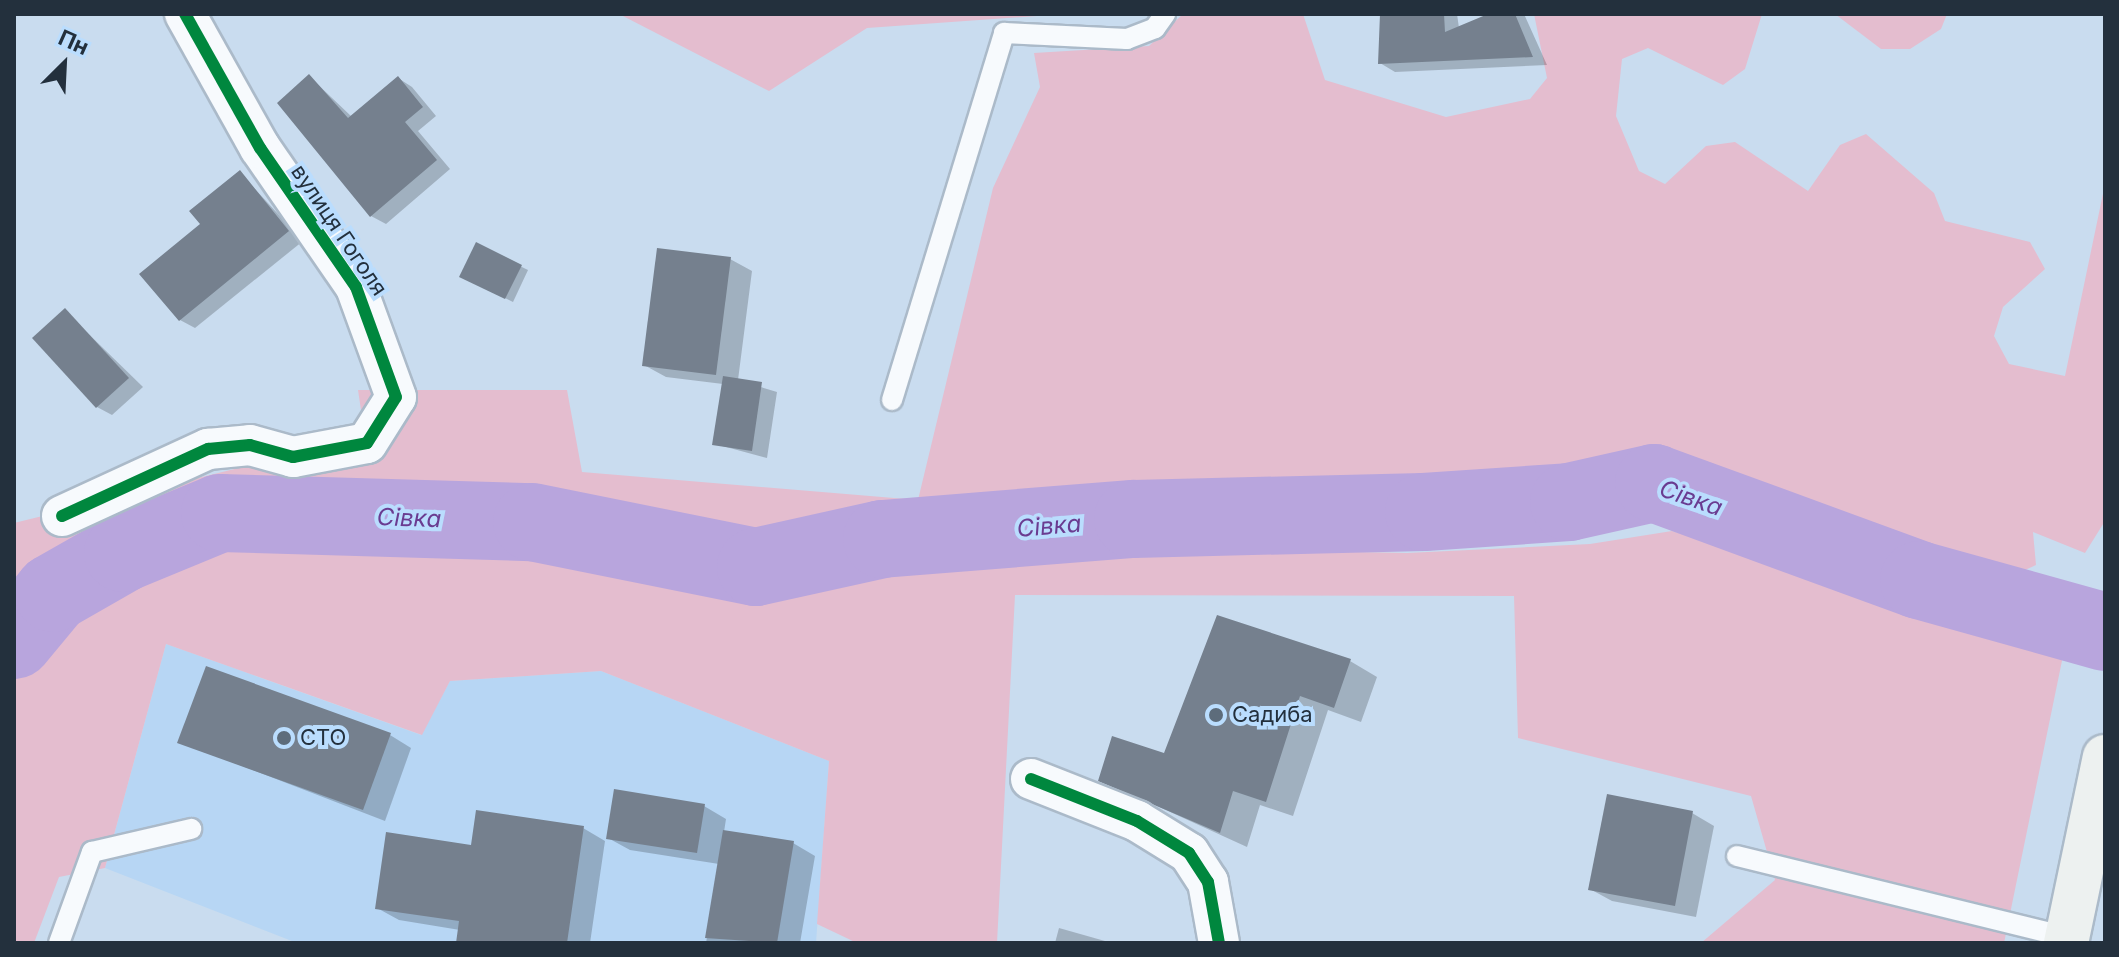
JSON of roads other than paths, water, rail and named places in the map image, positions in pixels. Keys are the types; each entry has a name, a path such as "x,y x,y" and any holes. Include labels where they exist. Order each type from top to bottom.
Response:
{"main road":[{"path":"2066,940 2090,896 2105,757"}],"street":[{"name":"вулиця Гоголя","path":"62,516 208,449 250,445 293,457 367,443 396,397 356,287 260,148 185,14"},
{"path":"1031,779 1137,821 1189,853 1208,882 1219,943"}],"lane":[{"path":"892,400 1004,33 1127,39 1155,28 1165,14"},
{"path":"59,943 92,852 191,829"},
{"path":"1737,856 2066,940"}],"waterway":[{"name":"Сівка","path":"14,640 53,593 123,553 220,513 532,522 756,567 882,539 1133,519 1424,512 1569,502 1654,483 1919,580 2105,632"}],"place":[{"name":"Садиба","path":"1216,715"},
{"name":"СТО","path":"284,738"}]}
